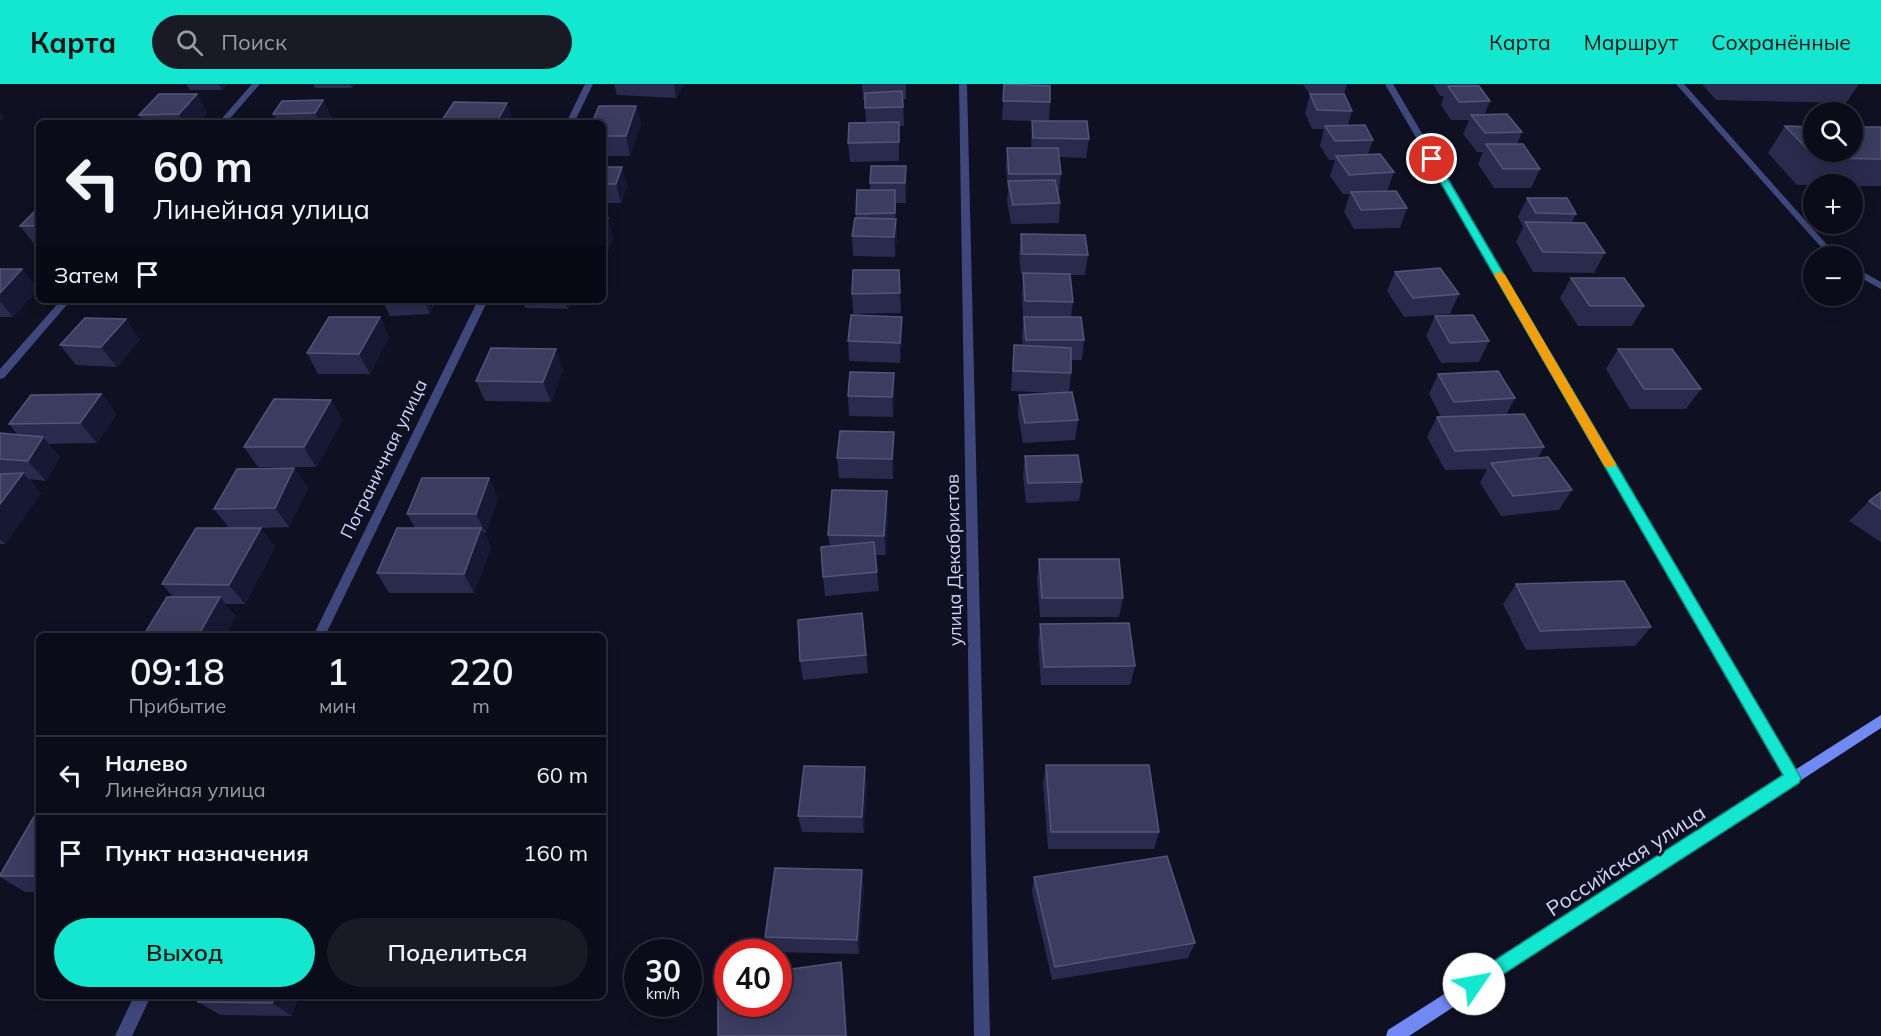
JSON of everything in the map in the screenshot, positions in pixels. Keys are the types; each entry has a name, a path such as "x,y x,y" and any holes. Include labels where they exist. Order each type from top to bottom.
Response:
{"street":[{"path":"225,120 256,84"},
{"path":"571,120 589,84"},
{"name":"улица Декабристов","path":"963,84 982,1036"},
{"path":"1389,84 1793,778"},
{"path":"1680,84 1824,246"},
{"path":"1863,276 1881,286"},
{"path":"0,376 63,303"},
{"name":"Пограничная улица","path":"320,633 482,303"},
{"name":"Российская улица","path":"1394,1036 1881,721"},
{"path":"123,1036 142,999"}],"building":[{"path":"1004,84 1050,86 1050,102 1003,101"},
{"path":"1448,86 1479,86 1490,101 1459,102"},
{"path":"902,91 903,107 865,108 865,93"},
{"path":"159,94 197,94 179,114 139,115"},
{"path":"1310,94 1344,94 1352,111 1317,110"},
{"path":"323,100 315,113 273,114 282,101"},
{"path":"454,102 507,103 498,120 442,120"},
{"path":"599,106 636,106 626,136 606,136 606,120 593,120"},
{"path":"1507,114 1522,132 1485,133 1471,115"},
{"path":"1032,121 1087,121 1089,139 1033,138"},
{"path":"899,122 899,142 848,143 849,123"},
{"path":"1365,125 1373,140 1335,141 1325,126"},
{"path":"1785,126 1803,127 1803,145"},
{"path":"1863,127 1881,127 1881,159 1863,159"},
{"path":"1486,144 1523,144 1540,169 1503,169"},
{"path":"1007,148 1058,148 1061,174 1009,174"},
{"path":"1380,154 1394,172 1349,175 1336,156"},
{"path":"871,166 906,166 905,183 870,183"},
{"path":"606,167 622,167 616,184 606,184"},
{"path":"1055,180 1060,203 1013,205 1008,181"},
{"path":"857,190 895,190 895,213 856,214"},
{"path":"1396,191 1407,208 1361,210 1351,192"},
{"path":"1527,198 1567,198 1576,214 1536,213"},
{"path":"36,210 36,226 20,226"},
{"path":"855,218 896,219 894,237 852,236"},
{"path":"1525,222 1585,223 1605,253 1543,252"},
{"path":"1021,234 1085,235 1088,255 1022,254"},
{"path":"1440,268 1459,294 1413,298 1395,272"},
{"path":"0,269 22,269 0,293"},
{"path":"853,270 899,270 900,293 852,294"},
{"path":"1023,273 1070,274 1073,302 1025,301"},
{"path":"1571,278 1624,278 1644,306 1590,306"},
{"path":"851,315 902,317 900,343 848,341"},
{"path":"1473,315 1489,341 1450,343 1435,316"},
{"path":"329,317 380,317 359,354 307,353"},
{"path":"1024,317 1081,317 1084,340 1026,340"},
{"path":"85,318 126,319 101,347 60,345"},
{"path":"1014,345 1071,348 1071,373 1013,371"},
{"path":"491,348 556,349 543,382 476,381"},
{"path":"1618,349 1672,349 1701,389 1644,389"},
{"path":"1498,371 1515,398 1454,402 1438,374"},
{"path":"850,372 894,373 892,397 848,396"},
{"path":"1072,392 1078,420 1025,423 1019,395"},
{"path":"101,394 80,423 9,424 31,395"},
{"path":"274,399 331,400 304,447 244,447"},
{"path":"1524,414 1544,447 1455,451 1437,417"},
{"path":"840,431 894,432 892,459 837,458"},
{"path":"0,433 43,437 28,461 0,459"},
{"path":"1078,455 1082,482 1028,483 1025,456"},
{"path":"1548,457 1572,490 1513,496 1491,463"},
{"path":"294,468 275,508 214,509 237,469"},
{"path":"23,473 0,504 0,474"},
{"path":"422,478 489,478 476,514 407,514"},
{"path":"832,490 887,491 884,536 828,535"},
{"path":"1881,492 1881,509 1869,501"},
{"path":"196,528 261,528 229,585 162,584"},
{"path":"397,528 481,528 464,574 377,573"},
{"path":"874,542 877,572 823,577 821,547"},
{"path":"1039,559 1119,559 1123,598 1042,598"},
{"path":"1624,581 1651,627 1540,631 1516,584"},
{"path":"167,597 220,597 200,633 145,633"},
{"path":"862,613 866,655 800,661 798,620"},
{"path":"1129,623 1135,666 1044,667 1040,624"},
{"path":"1046,765 1149,765 1159,832 1051,832"},
{"path":"804,766 865,767 862,817 798,816"},
{"path":"36,813 36,876 0,875"},
{"path":"1167,856 1195,943 1055,967 1034,877"},
{"path":"775,868 862,870 857,940 765,937"},
{"path":"841,962 846,1036 718,1036 718,1017 792,1017 792,969"},
{"path":"200,999 274,999 272,1003 198,1002"}],"slow traffic":[{"path":"1499,275 1610,464"}],"route":[{"path":"1432,159 1793,778 1474,984"}]}
